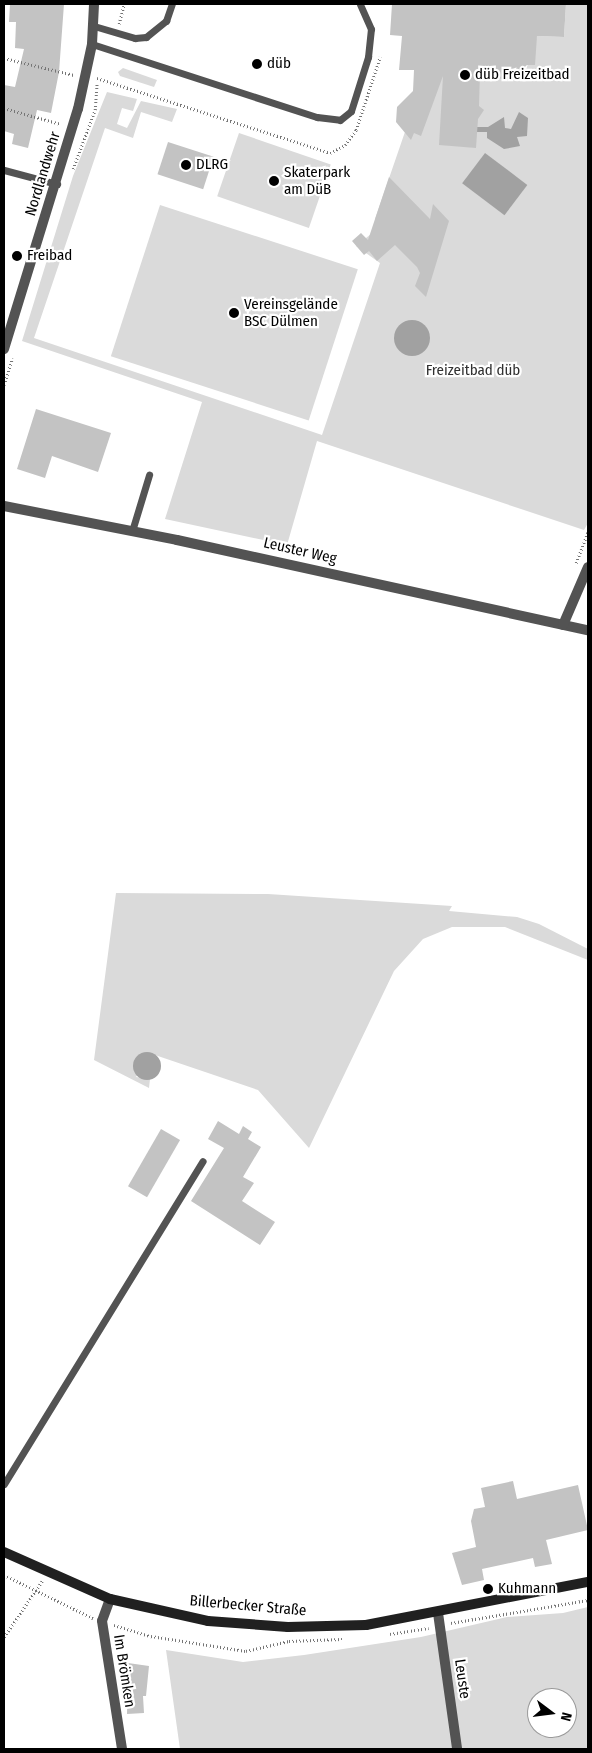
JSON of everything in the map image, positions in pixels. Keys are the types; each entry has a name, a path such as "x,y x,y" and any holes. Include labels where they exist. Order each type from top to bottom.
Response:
{"main road":[{"name":"Billerbecker Straße","path":"4,1552 110,1599 208,1621 288,1627 366,1625 438,1613 588,1582"}],"street":[{"name":"Nordlandwehr","path":"4,349 56,184 85,78 92,44 94,4"},
{"name":"Leuster Weg","path":"4,506 132,531 588,630"},
{"path":"563,625 588,567"},
{"name":"Im Brömken","path":"110,1599 102,1622 122,1749"},
{"name":"Leuste","path":"438,1613 456,1749"}],"lane":[{"path":"94,26 135,38 157,32 172,4"},
{"path":"92,44 317,118 340,120 351,111 368,57 371,29 360,4"},
{"path":"4,170 56,184"},
{"path":"132,531 149,475"},
{"path":"4,1484 203,1161"}],"path":[{"path":"116,34 124,4"},
{"path":"4,58 85,78"},
{"path":"4,108 72,127"},
{"path":"4,385 15,349"},
{"path":"573,570 588,532"},
{"path":"4,1638 48,1572"}],"green space":[{"name":"Freizeitbad düb","path":"566,4 588,4 588,523 584,530 317,441 287,545 165,519 202,402 22,341 73,176 107,92 137,99 133,111 122,108 117,124 127,128 141,101 177,109 172,122 141,112 133,138 105,128 34,338 322,435 380,263 356,246 381,226 375,219 428,65 485,72 501,79 514,77 526,70 537,36 564,37"},
{"path":"123,68 157,80 154,87 120,76 118,72"},
{"name":"Skaterpark am DüB","path":"239,133 331,165 309,228 217,196"},
{"name":"Vereinsgelände BSC Dülmen","path":"160,205 358,269 309,420 111,356"},
{"path":"116,893 268,894 452,906 449,911 517,917 539,924 588,949 588,960 505,927 452,927 423,939 394,971 309,1148 258,1090 152,1054 136,1077 150,1079 149,1088 94,1060"},
{"path":"588,1607 588,1749 180,1749 166,1650 243,1662 304,1655 421,1637 507,1617 563,1613"}],"shaded area":[{"path":"519,112 528,118 527,136 517,137 520,146 504,149 487,138 487,132 477,132 477,127 488,127 504,117 505,128 511,129"},
{"path":"485,153 527,185 504,215 462,183"},
{"path":"412,320 424,326 430,338 424,350 412,356 400,350 394,338 400,326"},
{"path":"147,1052 157,1056 161,1066 157,1076 147,1080 137,1076 133,1066 137,1056"}],"building":[{"path":"10,4 64,4 59,72 51,113 37,110 28,148 12,144 14,134 4,131 4,85 15,87 24,49 15,48 16,22 9,22"},
{"name":"düb Freizeitbad","path":"392,4 566,4 564,37 537,36 535,65 527,65 514,77 501,79 480,72 479,106 484,110 478,119 476,148 439,145 443,76 421,136 414,133 411,140 396,122 397,107 413,91 414,70 399,70 402,36 390,35"},
{"name":"DLRG","path":"168,142 214,157 203,189 157,174"},
{"path":"389,177 430,219 433,204 449,221 426,297 415,286 420,273 417,267 395,245 377,261 369,251 364,255 352,241 361,233 368,240"},
{"path":"36,409 111,433 98,472 52,456 45,478 17,469"},
{"path":"218,1121 239,1134 243,1126 252,1132 248,1139 261,1147 243,1177 254,1183 242,1201 275,1222 260,1245 191,1201 224,1148 208,1139"},
{"path":"161,1129 180,1140 147,1197 128,1186"},
{"path":"513,1481 517,1499 578,1485 588,1530 546,1540 552,1564 535,1567 533,1558 482,1569 484,1580 462,1585 452,1553 476,1547 471,1521 474,1509 485,1507 481,1488"},
{"path":"128,1663 149,1666 146,1696 143,1696 144,1713 127,1714"}],"place":[{"name":"düb","path":"257,64"},
{"name":"düb Freizeitbad","path":"465,75"},
{"name":"DLRG","path":"186,165"},
{"name":"Skaterpark am DüB","path":"274,181"},
{"name":"Freibad","path":"17,256"},
{"name":"Vereinsgelände BSC Dülmen","path":"234,313"},
{"name":"Kuhmann","path":"488,1589"}]}
